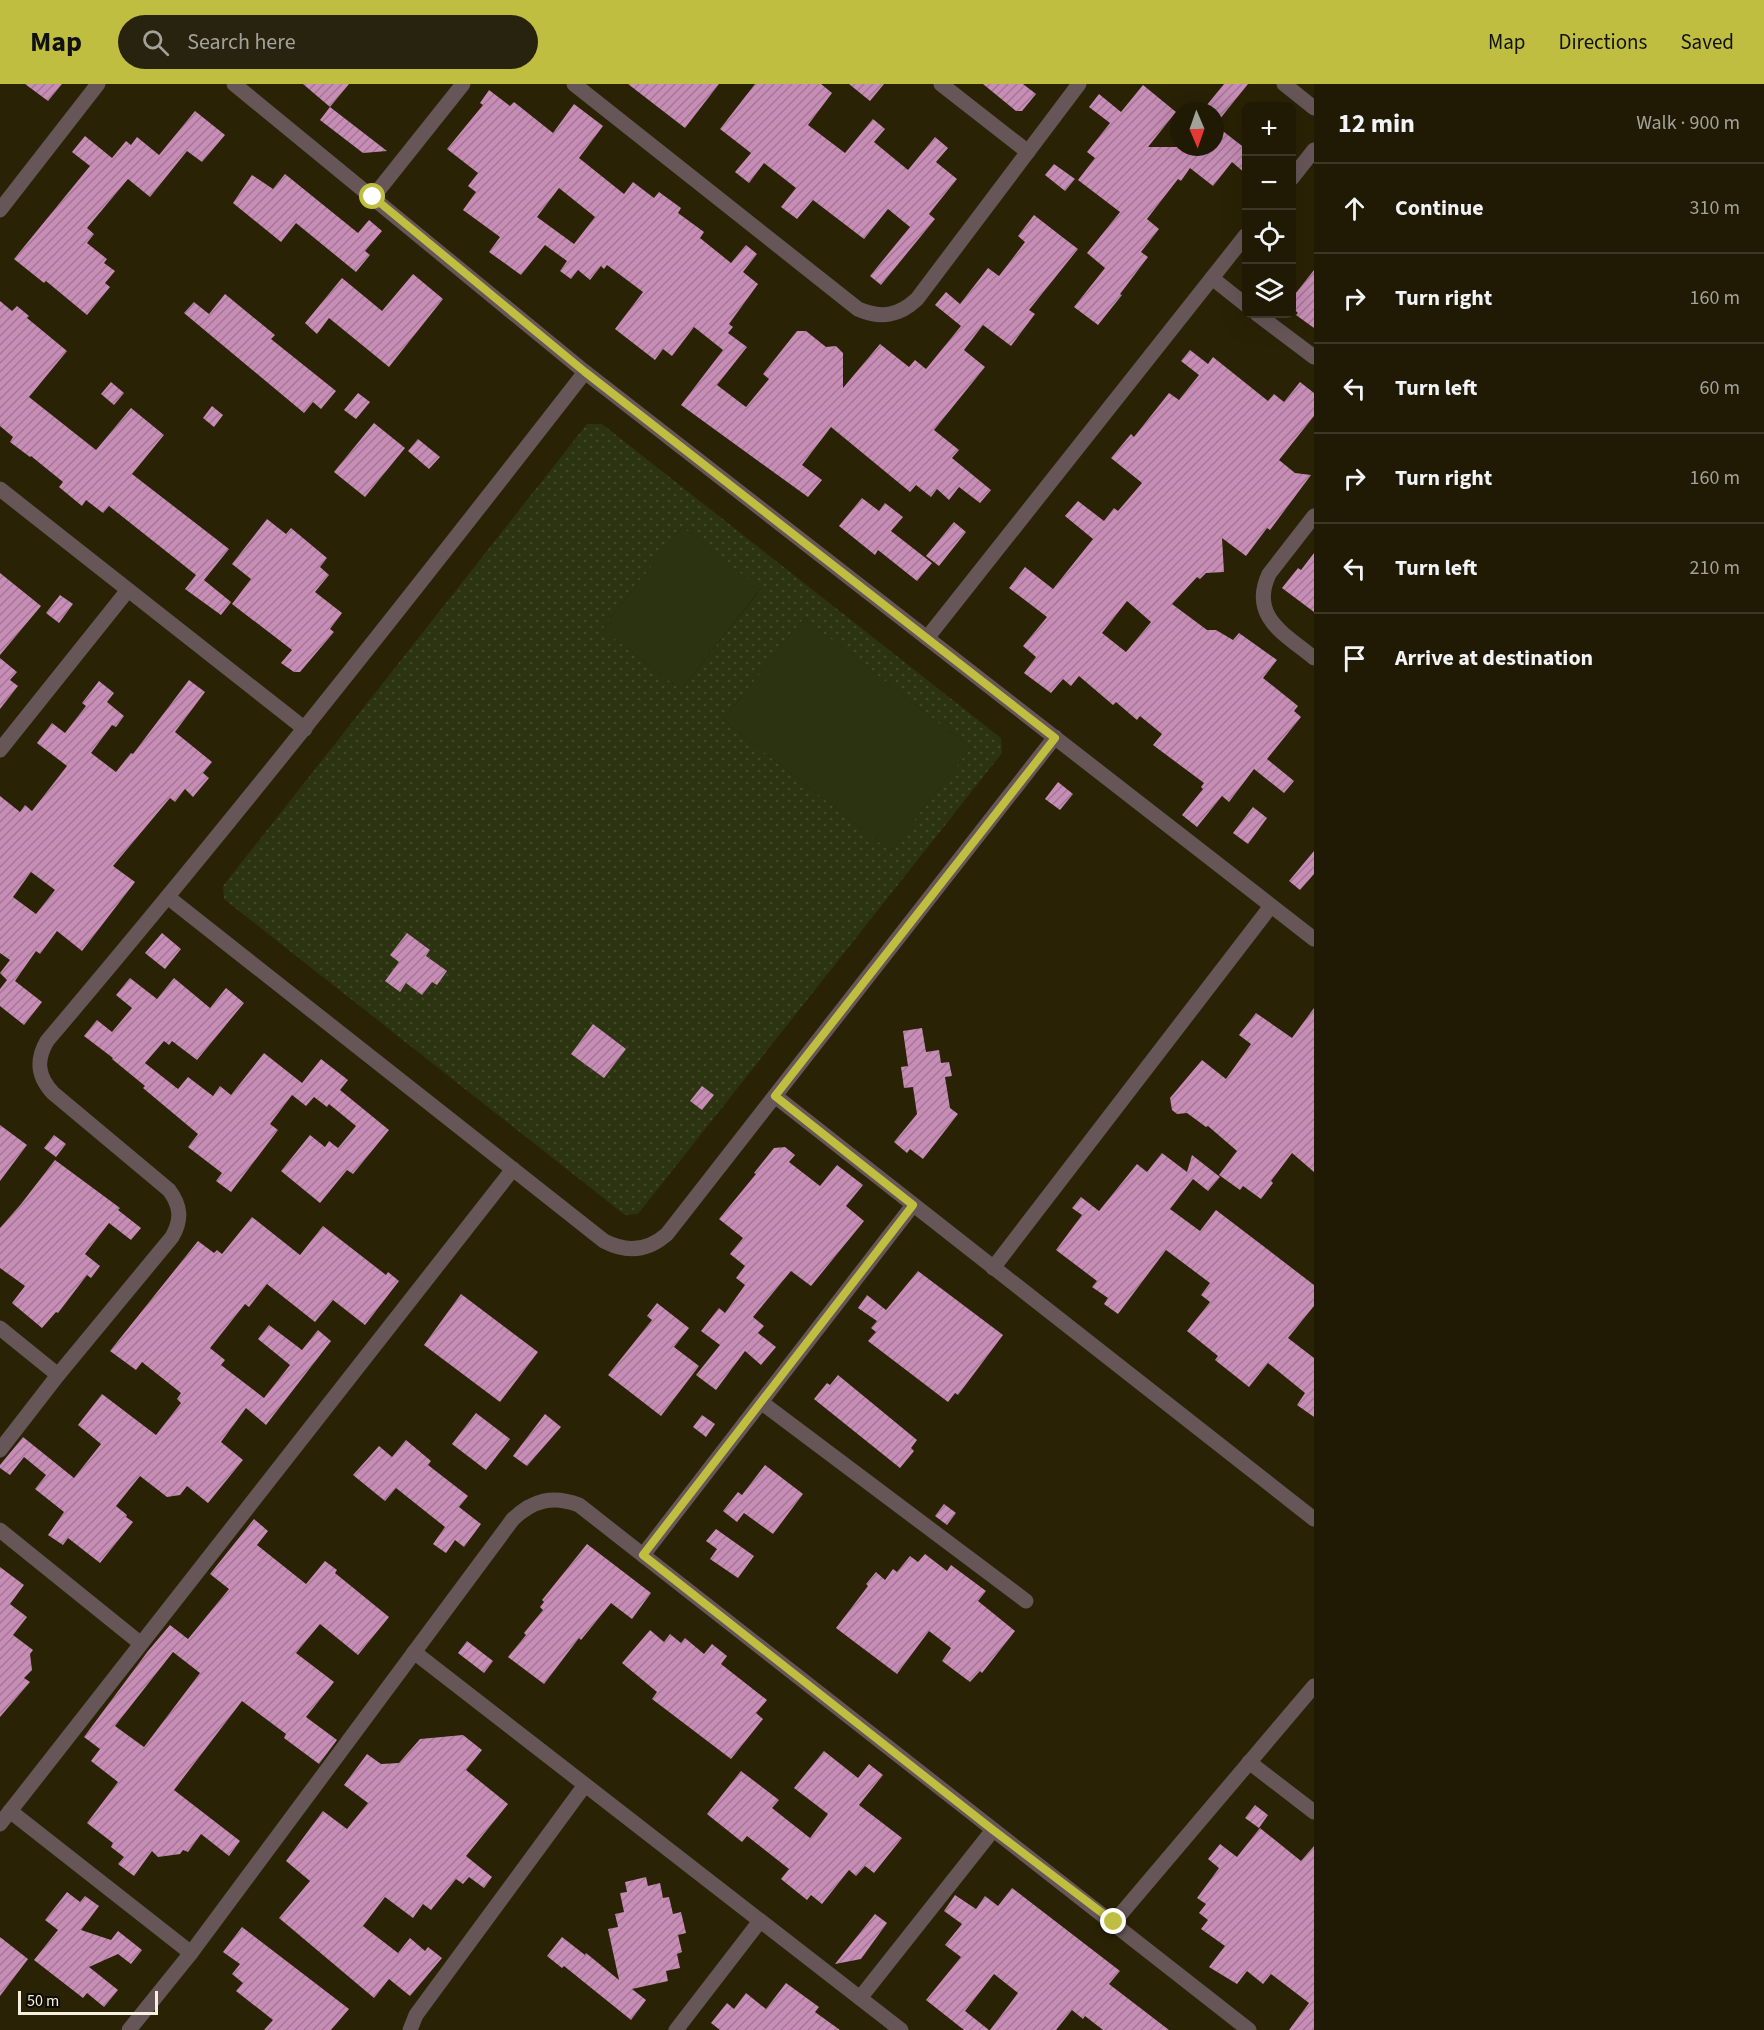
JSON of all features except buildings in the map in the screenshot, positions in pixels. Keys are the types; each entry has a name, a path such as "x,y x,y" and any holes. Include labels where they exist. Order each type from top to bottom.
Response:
{"street":[{"path":"0,210 5,193 98,84"},
{"path":"234,84 585,372 1314,939"},
{"path":"373,197 463,84"},
{"path":"574,84 858,309 883,316 896,314 917,299 1079,84"},
{"path":"940,84 1028,152"},
{"path":"1284,84 1314,108"},
{"path":"1296,173 1314,150"},
{"path":"927,638 1242,240"},
{"path":"1212,279 1242,302"},
{"path":"1262,318 1314,357"},
{"path":"0,1450 58,1375 172,1237 180,1218 179,1208 169,1190 45,1085 40,1074 41,1051 305,729 585,372"},
{"path":"0,489 305,729"},
{"path":"1314,516 1269,574 1262,596 1264,608 1276,628 1314,658"},
{"path":"0,750 128,590"},
{"path":"169,897 604,1241 622,1249 642,1248 660,1240 667,1234 1055,738"},
{"path":"993,1268 1271,906"},
{"path":"775,1096 1314,1519"},
{"path":"0,1824 513,1169"},
{"path":"643,1555 913,1205"},
{"path":"0,1328 58,1375"},
{"path":"761,1402 1026,1601"},
{"path":"129,2030 191,1953 513,1519 532,1504 556,1499 579,1505 1249,2030"},
{"path":"0,1530 140,1643"},
{"path":"414,1652 901,2030"},
{"path":"1114,1922 1314,1686"},
{"path":"1249,1762 1314,1812"},
{"path":"410,2030 416,2015 585,1785"},
{"path":"10,1811 191,1953"},
{"path":"860,1998 993,1830"},
{"path":"676,2030 760,1921"}],"green space":[{"path":"587,424 602,424 1001,738 1002,753 638,1214 625,1215 224,899 223,886","holes":["682,527 761,589 681,690 602,629","804,618 971,748 890,851 723,720"]},
{"path":"682,527 761,588 681,690 602,629"},
{"path":"804,618 971,748 890,851 723,720"}],"route":[{"path":"373,197 585,372 1055,738 775,1096 913,1205 643,1555 993,1830 1114,1922"}]}
